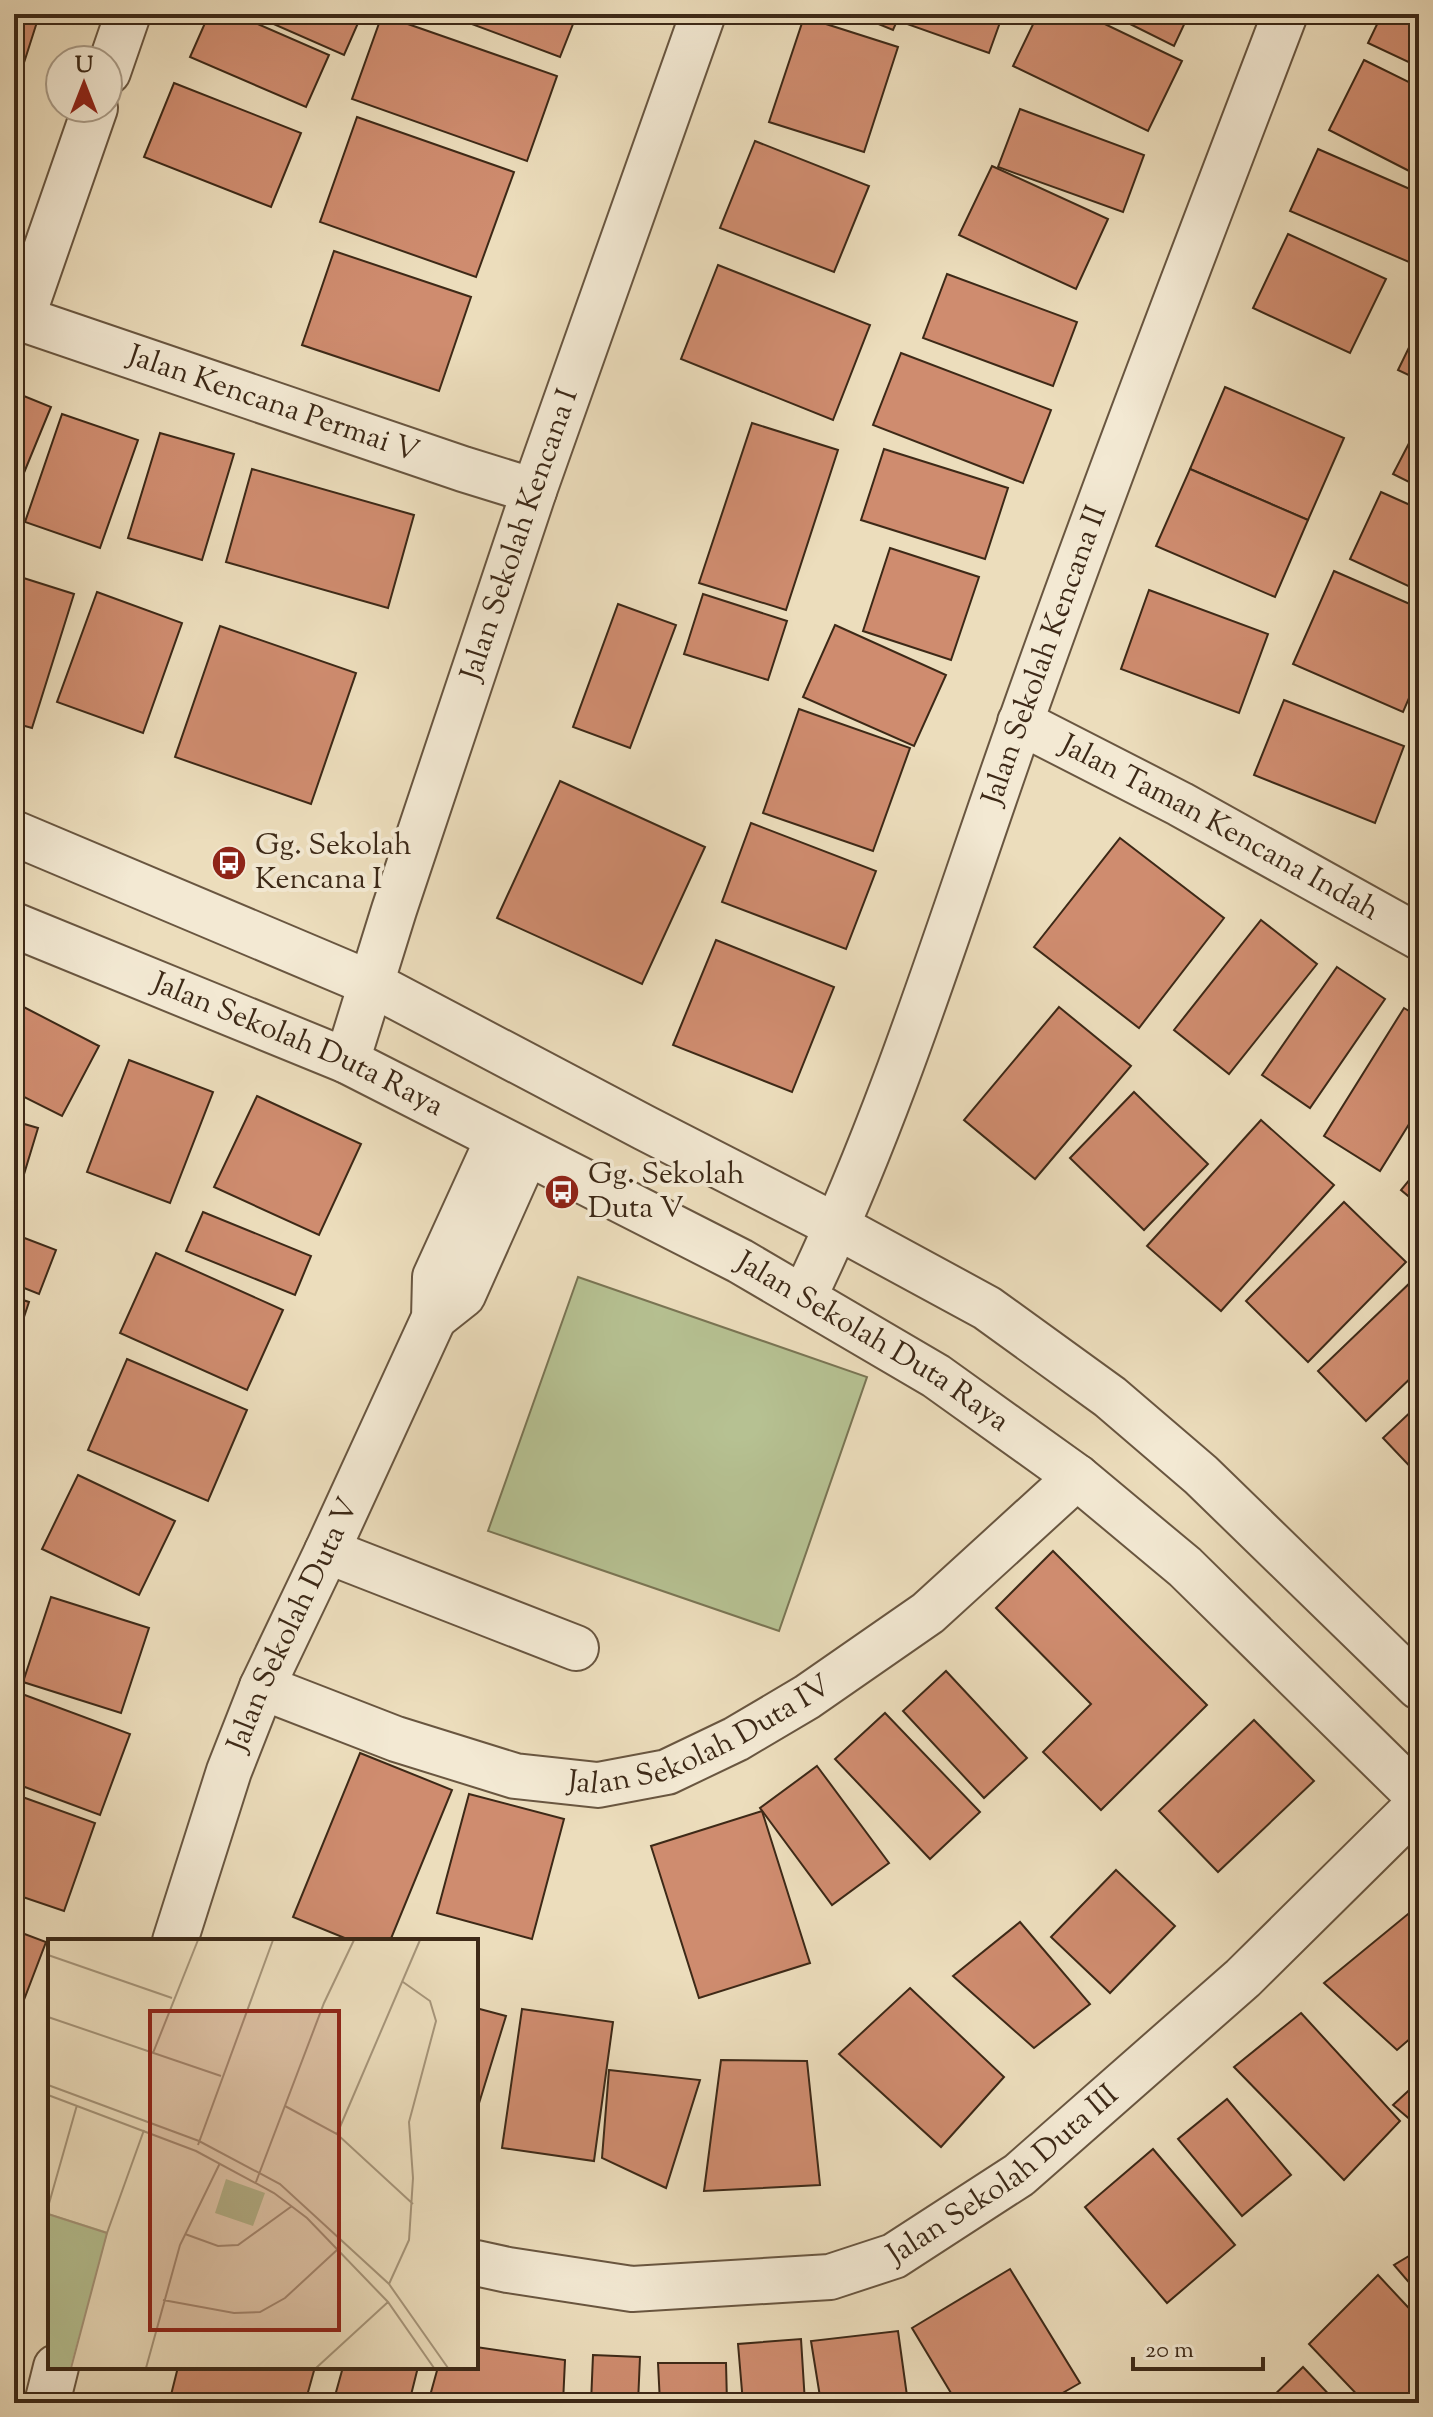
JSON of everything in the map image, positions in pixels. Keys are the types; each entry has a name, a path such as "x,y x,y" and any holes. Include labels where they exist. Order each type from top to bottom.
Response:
{"street":[{"path":"118,44 128,14"},
{"name":"Jalan Sekolah Kencana I","path":"347,1061 394,910 534,491 703,14"},
{"name":"Jalan Sekolah Kencana II","path":"804,1297 871,1148 1020,722 1285,14"},
{"path":"18,317 89,124"},
{"name":"Jalan Kencana Permai V","path":"18,317 534,491"},
{"name":"Jalan Taman Kencana Indah","path":"1020,722 1417,930"},
{"path":"14,833 372,984 987,1308 1110,1397 1201,1475 1419,1687"},
{"name":"Jalan Sekolah Duta Raya","path":"14,925 347,1061 740,1261 936,1376 1077,1477 1185,1567 1419,1797"},
{"name":"Jalan Sekolah Duta V","path":"176,1939 229,1771 262,1687 434,1318 463,1295 512,1146"},
{"name":"Jalan Sekolah Duta IV","path":"262,1687 396,1739 515,1776 598,1785 667,1772 736,1739 807,1697 928,1613 1077,1477"},
{"path":"327,1551 576,1648"},
{"name":"Jalan Sekolah Duta III","path":"478,2263 632,2289 830,2277 894,2256 1019,2175 1243,1978 1419,1804"},
{"path":"47,2403 56,2369"}],"green space":[{"path":"578,1277 867,1377 779,1631 488,1531"}],"building":[{"path":"209,14 235,14 329,55 306,107 190,57"},
{"path":"251,14 362,14 344,55"},
{"path":"445,14 577,14 560,57"},
{"path":"854,14 900,14 893,30"},
{"path":"911,14 1003,14 989,53 907,24"},
{"path":"1038,14 1084,14 1182,61 1148,131 1013,66"},
{"path":"1110,14 1189,14 1174,46"},
{"path":"1382,14 1419,14 1419,67 1368,43"},
{"path":"14,15 37,22 14,94"},
{"path":"382,15 557,76 527,161 352,99"},
{"path":"804,17 898,47 864,152 769,122"},
{"path":"1364,60 1419,87 1419,176 1329,130"},
{"path":"174,83 301,133 271,207 144,157"},
{"path":"1020,109 1144,155 1123,212 998,167"},
{"path":"357,117 514,172 476,277 320,222"},
{"path":"755,141 869,186 834,272 720,228"},
{"path":"1318,149 1419,193 1419,258 1416,265 1290,211"},
{"path":"992,166 1108,219 1076,289 959,235"},
{"path":"1288,234 1386,279 1350,353 1253,308"},
{"path":"334,251 471,297 439,391 302,345"},
{"path":"718,265 870,325 833,420 681,359"},
{"path":"947,274 1077,322 1053,386 923,338"},
{"path":"1419,327 1419,380 1398,370"},
{"path":"901,353 1051,410 1023,483 873,425"},
{"path":"1225,387 1344,438 1308,520 1190,469"},
{"path":"14,392 51,407 14,497"},
{"path":"62,414 138,440 100,548 25,522"},
{"path":"752,423 838,450 786,610 699,583"},
{"path":"1419,424 1419,487 1393,474"},
{"path":"160,433 234,454 202,560 128,538"},
{"path":"884,449 1008,488 985,559 861,520"},
{"path":"252,469 414,515 388,608 226,562"},
{"path":"1190,469 1308,520 1275,597 1156,546"},
{"path":"1381,492 1419,509 1419,591 1350,559"},
{"path":"890,548 979,577 951,660 863,631"},
{"path":"1334,571 1419,608 1419,675 1403,712 1293,664"},
{"path":"14,575 74,594 32,728 14,723"},
{"path":"1149,590 1268,634 1239,713 1121,669"},
{"path":"97,592 182,623 143,733 57,702"},
{"path":"703,594 787,621 768,680 684,654"},
{"path":"618,604 676,625 630,748 573,727"},
{"path":"835,625 946,675 914,746 803,697"},
{"path":"220,626 356,673 311,804 175,757"},
{"path":"1284,700 1404,746 1375,823 1254,775"},
{"path":"799,709 910,748 873,851 763,813"},
{"path":"560,781 705,847 642,984 497,918"},
{"path":"751,823 876,871 846,949 722,902"},
{"path":"1120,838 1224,918 1139,1028 1034,947"},
{"path":"1261,920 1317,964 1229,1074 1174,1030"},
{"path":"716,940 834,987 792,1092 673,1045"},
{"path":"1337,967 1385,999 1310,1108 1262,1075"},
{"path":"14,1002 99,1046 62,1116 14,1092"},
{"path":"1059,1007 1131,1066 1035,1179 964,1120"},
{"path":"1404,1008 1419,1017 1419,1108 1380,1171 1324,1136"},
{"path":"129,1060 213,1092 170,1203 87,1172"},
{"path":"1134,1092 1208,1164 1144,1230 1070,1158"},
{"path":"257,1096 361,1144 319,1235 214,1187"},
{"path":"1261,1120 1334,1185 1221,1311 1147,1246"},
{"path":"14,1121 38,1128 18,1194 14,1193"},
{"path":"1419,1168 1419,1205 1401,1190"},
{"path":"1344,1202 1406,1262 1308,1362 1246,1301"},
{"path":"203,1212 311,1256 295,1295 186,1251"},
{"path":"14,1234 56,1250 39,1294 14,1284"},
{"path":"156,1253 283,1310 247,1390 120,1333"},
{"path":"1414,1279 1419,1284 1419,1370 1366,1421 1318,1371"},
{"path":"14,1297 29,1302 14,1347"},
{"path":"127,1359 247,1410 208,1501 88,1450"},
{"path":"1419,1404 1419,1476 1383,1438"},
{"path":"78,1475 175,1521 139,1595 42,1549"},
{"path":"1053,1551 1207,1705 1101,1810 1043,1752 1091,1704 996,1608"},
{"path":"51,1597 149,1628 121,1713 23,1682"},
{"path":"946,1671 1027,1758 984,1798 903,1711"},
{"path":"14,1691 130,1734 100,1815 14,1783"},
{"path":"885,1713 980,1812 930,1859 835,1759"},
{"path":"1254,1720 1314,1781 1218,1872 1159,1811"},
{"path":"360,1753 452,1790 391,1939 347,1939 293,1917"},
{"path":"817,1766 889,1863 832,1905 760,1808"},
{"path":"14,1794 95,1823 64,1911 14,1894"},
{"path":"469,1794 564,1819 532,1939 437,1913"},
{"path":"762,1811 810,1963 699,1998 651,1846"},
{"path":"1116,1870 1175,1926 1110,1993 1051,1937"},
{"path":"1419,1905 1419,2031 1397,2050 1324,1983"},
{"path":"1020,1922 1090,2004 1034,2048 953,1976"},
{"path":"14,1930 46,1942 14,2026"},
{"path":"910,1988 1004,2077 941,2147 839,2054"},
{"path":"478,2009 506,2016 478,2107"},
{"path":"522,2009 613,2022 594,2161 502,2148"},
{"path":"1301,2013 1400,2121 1344,2180 1234,2067"},
{"path":"721,2060 807,2061 820,2185 704,2191"},
{"path":"609,2070 700,2080 666,2188 602,2158"},
{"path":"1419,2081 1419,2127 1393,2105"},
{"path":"1227,2099 1291,2175 1242,2216 1178,2139"},
{"path":"1153,2149 1235,2245 1167,2303 1085,2207"},
{"path":"1419,2250 1419,2294 1394,2265"},
{"path":"1010,2269 1080,2383 1045,2403 957,2403 912,2328"},
{"path":"1378,2275 1419,2319 1419,2403 1365,2403 1309,2344"},
{"path":"898,2331 908,2403 821,2403 811,2341"},
{"path":"801,2339 805,2403 743,2403 738,2344"},
{"path":"478,2347 565,2360 563,2403 428,2403 437,2369 478,2369"},
{"path":"593,2355 640,2357 638,2403 591,2403"},
{"path":"658,2363 726,2363 727,2403 660,2403"},
{"path":"1303,2367 1337,2403 1267,2403 1267,2402"},
{"path":"178,2369 314,2369 305,2403 169,2403"},
{"path":"342,2369 418,2369 409,2403 333,2403"}],"place":[{"name":"Gg. Sekolah Kencana I","path":"229,863"},
{"name":"Gg. Sekolah Duta V","path":"562,1192"}]}
